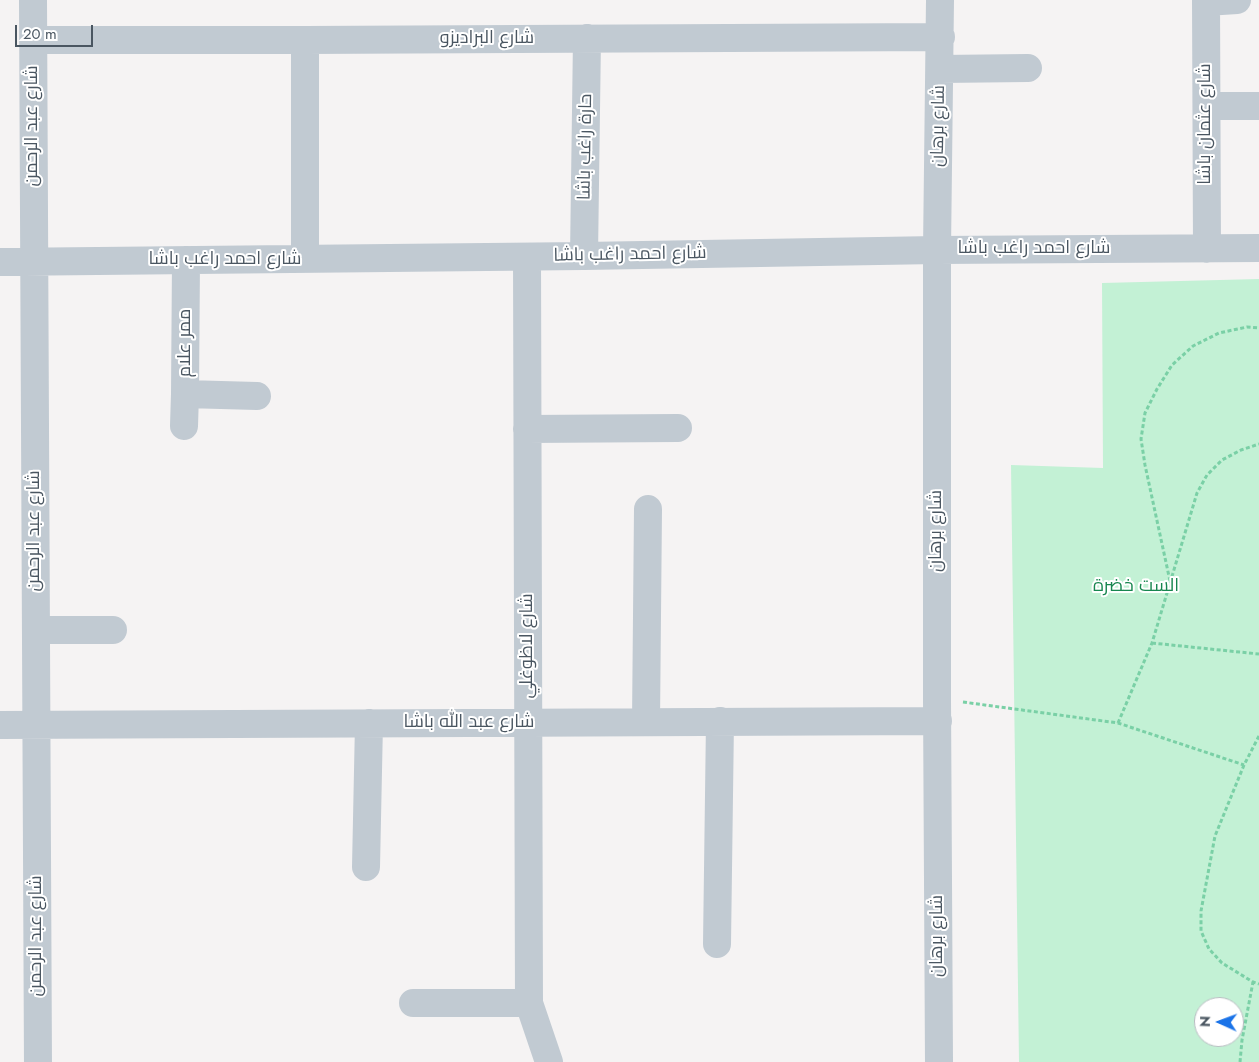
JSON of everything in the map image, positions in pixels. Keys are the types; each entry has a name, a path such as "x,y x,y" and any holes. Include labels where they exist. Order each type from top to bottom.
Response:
{"street":[{"name":"شارع عبد الرحمن","path":"33,0 38,1062"},
{"name":"شارع برهان","path":"939,1062 937,250 940,0"},
{"path":"1206,1 1237,0"},
{"name":"شارع عثمان باشا","path":"1206,1 1207,249"},
{"name":"شارع البراديزو","path":"33,40 940,37"},
{"name":"حارة راغب باشا","path":"584,256 587,38"},
{"path":"305,40 305,259"},
{"path":"940,69 1028,68"},
{"path":"1206,106 1259,106"},
{"name":"شارع احمد راغب باشا","path":"0,262 527,257 937,250 1259,248"},
{"name":"شارع لاظوغلي","path":"527,257 529,1004 549,1062"},
{"name":"ممر علام","path":"184,426 186,260"},
{"path":"185,394 257,396"},
{"path":"527,429 678,428"},
{"path":"646,722 648,509"},
{"path":"36,630 113,630"},
{"name":"شارع عبد الله باشا","path":"0,725 720,721 938,710"},
{"path":"718,944 720,721"},
{"path":"366,866 369,723"},
{"path":"414,1003 529,1004"}],"path":[{"path":"1170,582 1142,448 1141,439 1145,413 1172,365 1193,346 1219,334 1247,327 1259,328"},
{"path":"1118,723 1152,644 1197,493 1207,475 1222,460 1240,450 1259,444"},
{"path":"1152,644 1259,654"},
{"path":"938,710 1118,723 1244,765"},
{"path":"1259,736 1244,765 1215,836 1201,911 1201,931 1208,949 1222,963 1259,984"},
{"path":"1240,1062 1242,1040 1253,982"}],"green space":[{"name":"الست خضرة","path":"1259,279 1259,1062 1019,1062 1011,465 1103,468 1102,283"}]}
